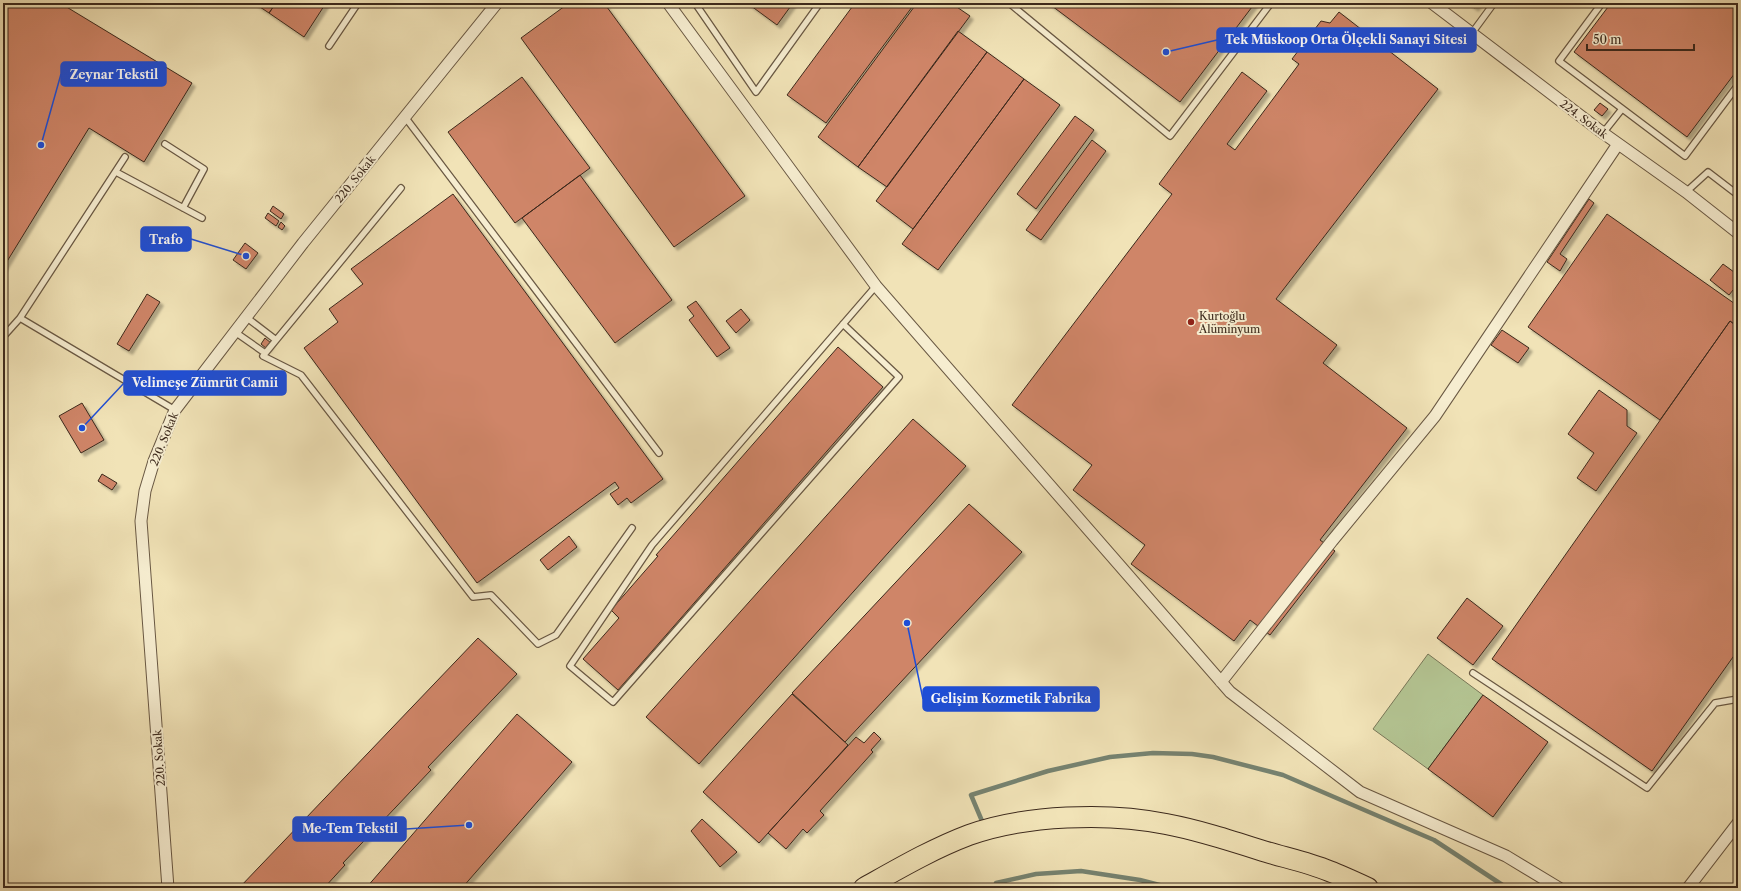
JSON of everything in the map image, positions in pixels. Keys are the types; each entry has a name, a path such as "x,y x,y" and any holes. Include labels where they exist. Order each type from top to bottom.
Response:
{"highway":[{"path":"864,888 926,853 970,835 1003,826 1038,820 1077,817 1127,819 1166,824 1232,841 1328,871 1368,888"}],"street":[{"name":"220. Sokak","path":"168,888 141,521 145,491 154,461 174,410 303,243 497,3"},
{"path":"668,3 876,286 1230,692 1360,792 1506,856 1559,888"},
{"name":"224. Sokak","path":"1432,3 1603,133 1686,192 1738,233"},
{"path":"1221,682 1332,541 1435,416 1618,144"},
{"path":"1688,888 1738,823"}],"lane":[{"path":"329,46 358,3"},
{"path":"695,3 756,92 820,3"},
{"path":"1009,3 1170,136 1271,3"},
{"path":"1472,33 1494,3"},
{"path":"1602,3 1559,62 1685,156 1738,85"},
{"path":"1603,133 1622,109"},
{"path":"405,117 659,453"},
{"path":"165,144 204,169 183,208"},
{"path":"3,337 20,318 125,157"},
{"path":"116,172 202,218"},
{"path":"1686,192 1708,172 1738,195"},
{"path":"401,188 262,356 301,375 473,597 491,595 538,644 556,635 632,528"},
{"path":"843,324 899,376 613,702 570,666 652,545 843,324 876,286"},
{"path":"246,317 276,340"},
{"path":"20,318 174,410"},
{"path":"235,332 265,353"},
{"path":"1473,673 1647,788 1715,703 1738,700"}],"green space":[{"path":"1428,654 1483,695 1428,769 1373,729"}],"building":[{"path":"3,3 60,3 192,83 144,162 89,128 3,268"},
{"path":"254,3 276,3 269,13"},
{"path":"276,3 326,3 304,37 269,13"},
{"path":"569,3 604,3 745,196 674,247 521,38"},
{"path":"747,3 793,3 777,25"},
{"path":"855,3 915,3 826,123 787,95"},
{"path":"917,3 951,3 970,16 858,167 818,137"},
{"path":"1048,3 1255,3 1180,102"},
{"path":"1468,3 1479,3 1475,8"},
{"path":"1611,3 1738,3 1738,69 1687,137 1574,52"},
{"name":"Kurtoğlu Alüminyum","path":"1339,12 1438,89 1276,299 1337,345 1323,363 1407,428 1320,540 1335,551 1270,635 1250,620 1234,641 1131,564 1145,545 1073,490 1092,465 1012,405 1172,194 1159,184 1242,72 1267,91 1227,144 1235,150 1299,64 1292,59 1321,21 1330,23"},
{"path":"958,31 987,52 887,187 858,167"},
{"path":"987,52 1024,79 913,229 876,201"},
{"path":"522,77 590,168 515,223 448,132"},
{"path":"1024,79 1060,105 938,270 902,244"},
{"path":"1600,103 1608,109 1602,116 1594,110"},
{"path":"1075,116 1094,130 1036,209 1017,194"},
{"path":"1092,140 1106,151 1041,240 1026,230"},
{"path":"580,175 672,300 615,343 522,218"},
{"path":"453,194 663,479 631,503 627,498 618,505 610,494 619,488 615,482 477,583 304,348 338,322 329,309 363,284 351,269"},
{"path":"1589,199 1594,203 1560,254 1567,259 1560,271 1547,262"},
{"path":"273,206 284,214 281,219 270,211"},
{"path":"268,213 279,221 276,226 265,218"},
{"path":"1607,214 1738,306 1738,327 1730,321 1660,420 1528,327"},
{"path":"281,222 285,226 282,230 278,227"},
{"path":"245,243 258,253 246,269 233,260"},
{"path":"1723,264 1738,275 1738,284 1729,295 1710,280"},
{"path":"147,294 160,302 129,351 117,344"},
{"path":"696,301 730,348 717,357 689,320 694,316 687,307"},
{"path":"741,309 750,320 736,333 726,321"},
{"path":"1730,321 1738,327 1738,650 1652,771 1492,659"},
{"path":"1502,330 1529,348 1518,363 1491,345"},
{"path":"265,338 271,343 267,349 261,344"},
{"path":"838,347 883,387 618,690 583,659 619,618 611,610 658,556 656,555"},
{"path":"1599,390 1627,410 1627,426 1637,433 1596,491 1577,478 1594,453 1568,434"},
{"path":"82,403 104,440 81,453 59,416"},
{"path":"913,419 966,466 699,764 646,717"},
{"path":"102,474 117,483 112,490 98,481"},
{"path":"969,504 1022,552 845,742 792,693"},
{"path":"569,536 577,547 548,570 540,560"},
{"path":"1467,598 1503,626 1473,665 1437,638"},
{"path":"478,638 517,674 428,767 431,770 343,863 345,865 324,888 239,888"},
{"path":"792,694 848,745 759,843 703,792"},
{"path":"1483,695 1548,742 1493,817 1428,769"},
{"path":"517,714 572,762 462,888 366,888"},
{"path":"874,732 881,739 871,750 873,752 820,811 824,815 807,833 803,829 786,849 768,833 856,737 864,743"},
{"path":"702,819 737,852 720,867 691,831"}],"waterway":[{"path":"982,821 971,795 1048,771 1110,757 1153,753 1192,754 1213,757 1283,775 1434,840 1507,888"},
{"path":"996,883 1036,874 1081,871 1140,880 1171,888"}],"place":[{"name":"Tek Müskoop Orta Ölçekli Sanayi Sitesi","path":"1166,52"},
{"name":"Zeynar Tekstil","path":"41,145"},
{"name":"Trafo","path":"246,256"},
{"name":"Kurtoğlu Alüminyum","path":"1191,322"},
{"name":"Velimeşe Zümrüt Camii","path":"82,428"},
{"name":"Gelişim Kozmetik Fabrika","path":"907,623"},
{"name":"Me-Tem Tekstil","path":"469,825"}]}
